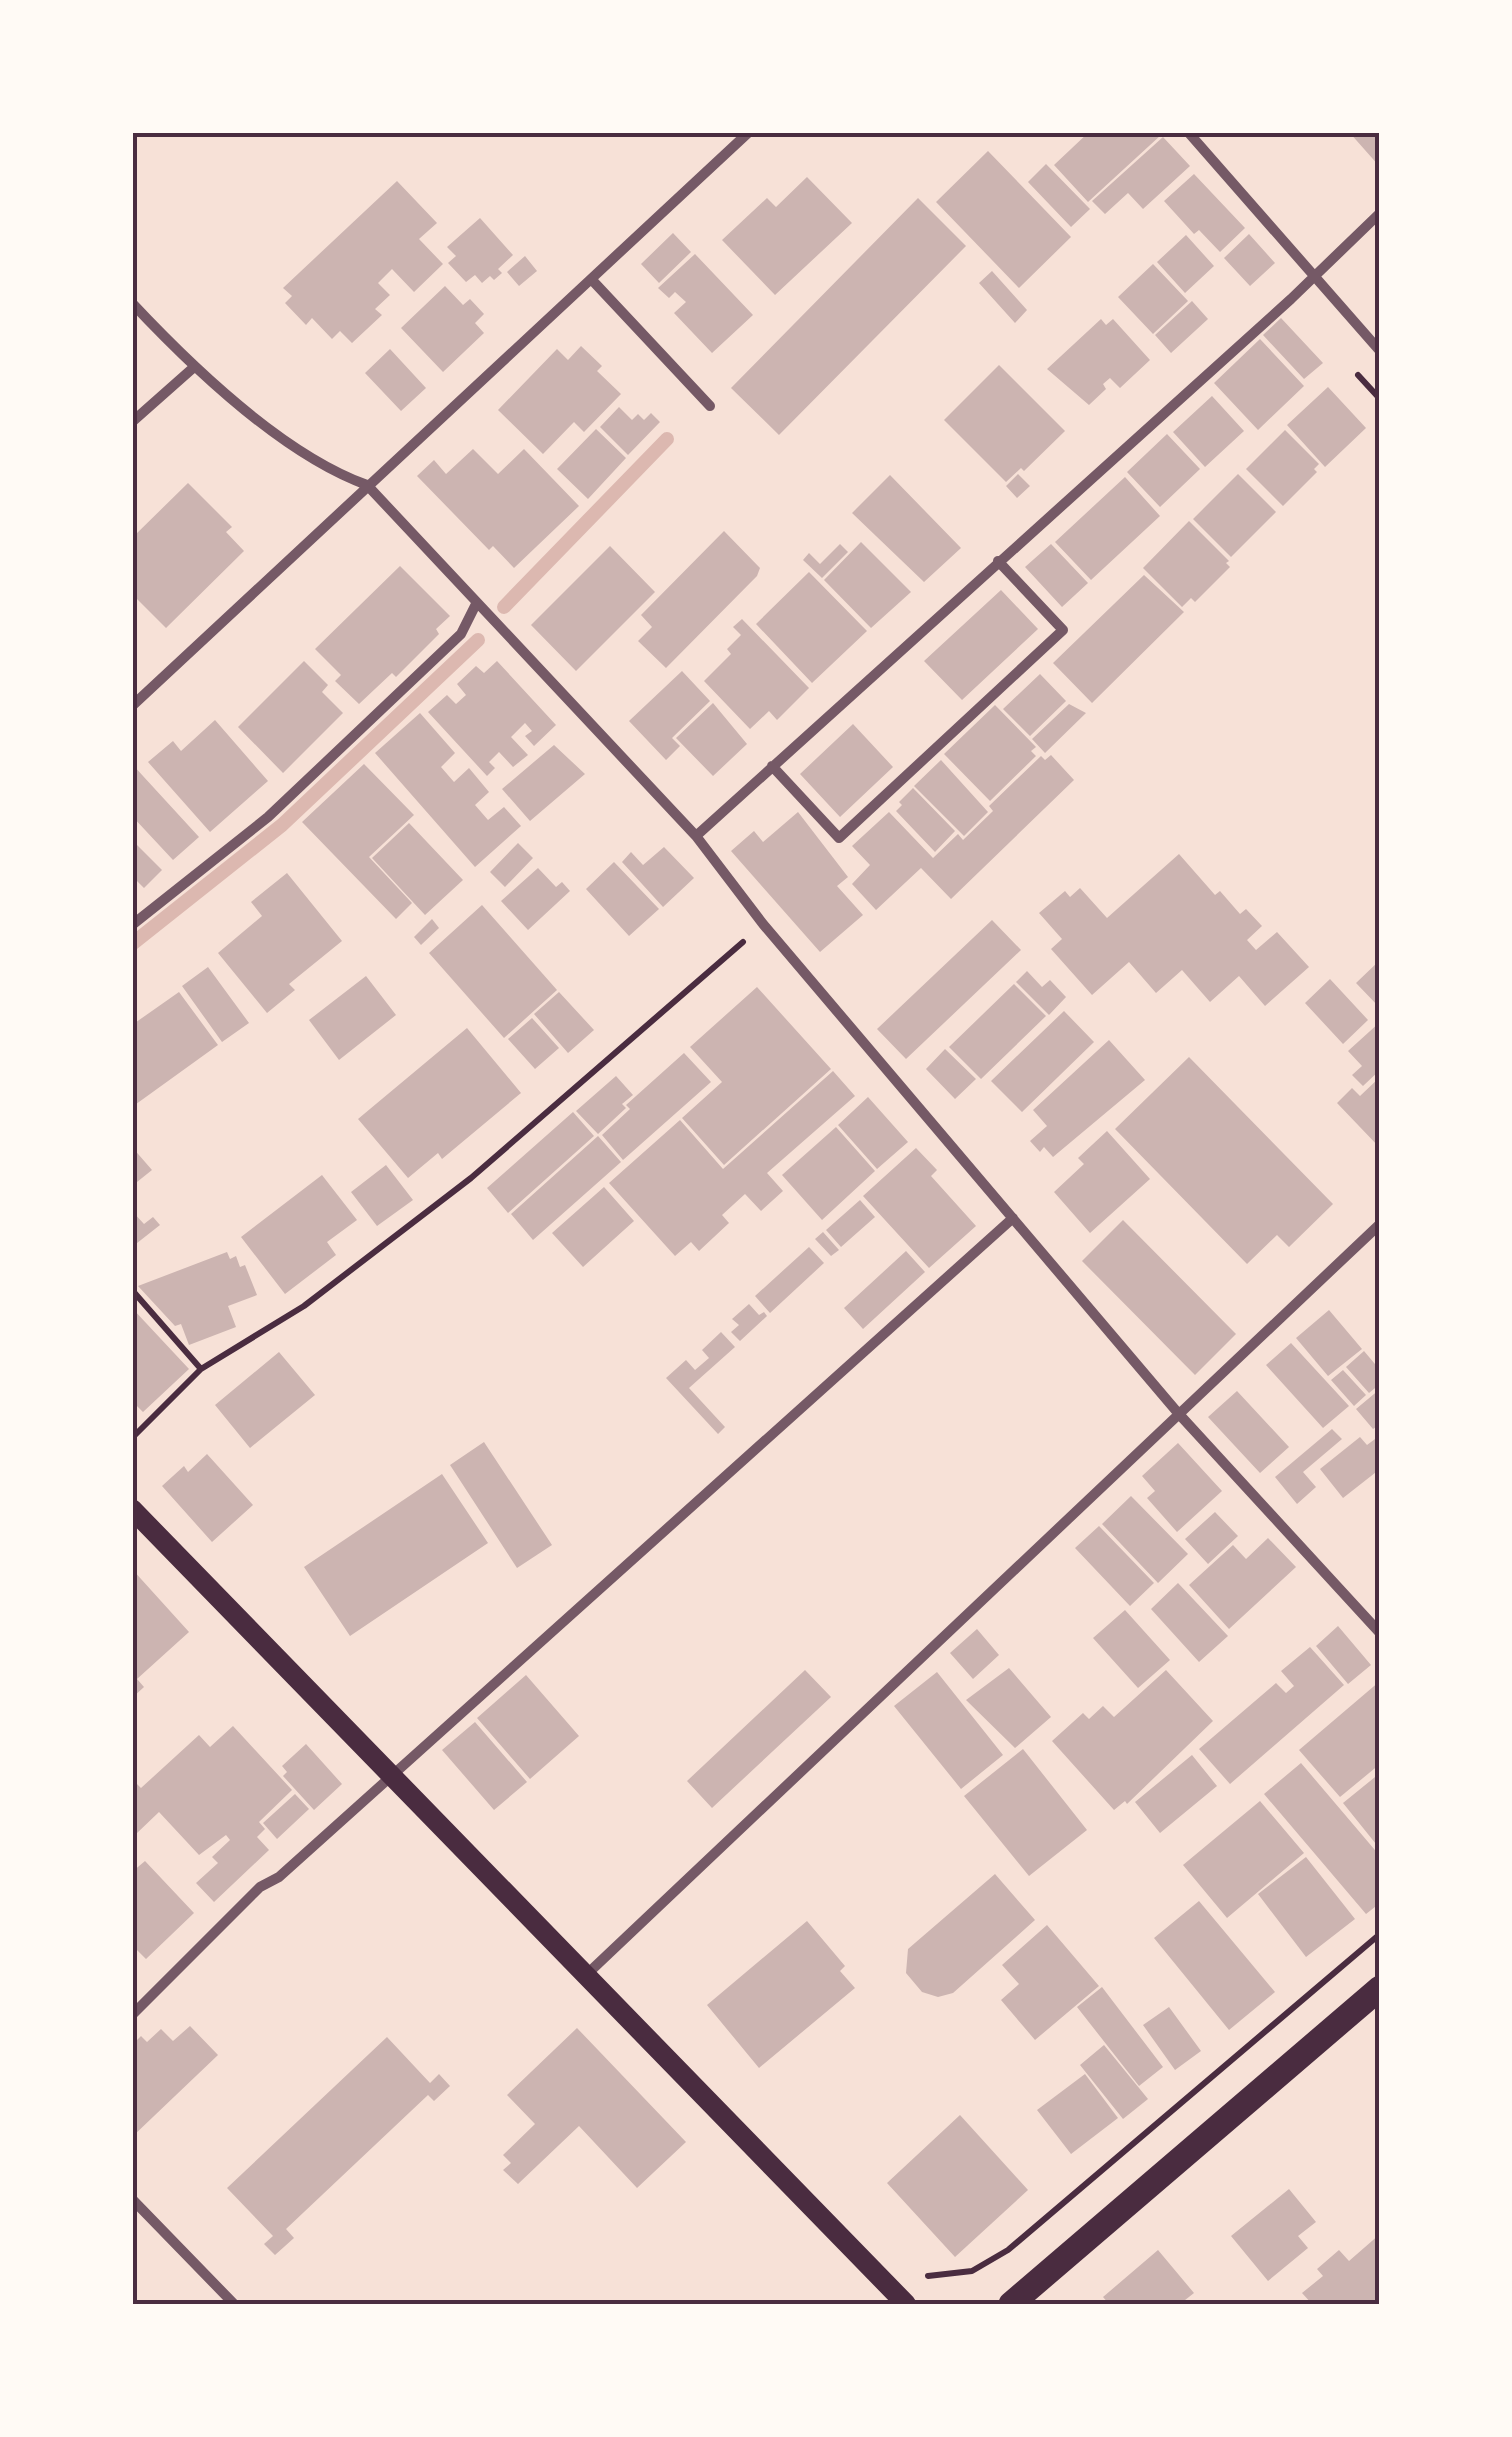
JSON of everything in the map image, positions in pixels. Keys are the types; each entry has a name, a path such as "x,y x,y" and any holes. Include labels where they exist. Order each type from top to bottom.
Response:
{"main road":[{"path":"132,1509 584,1978 906,2304"},
{"path":"1011,2304 1380,1988"}],"street":[{"path":"132,706 749,132"},
{"path":"1188,132 1380,351"},
{"path":"696,836 1313,279 1380,213"},
{"path":"592,280 710,406"},
{"path":"132,303 194,368 332,473 367,486 696,836 763,924 1178,1413 1380,1633"},
{"path":"132,422 194,368"},
{"path":"772,766 839,838 1062,630 998,561"},
{"path":"132,925 268,817 461,634 476,604"},
{"path":"132,2016 260,1888 279,1877 1012,1218"},
{"path":"584,1978 1380,1224"},
{"path":"132,2200 234,2304"}],"path":[{"path":"132,1438 202,1369 304,1306 471,1178 763,924"},
{"path":"132,1290 202,1369"},
{"path":"914,2278 972,2271 1008,2250 1380,1934"}],"building":[{"path":"1089,132 1161,135 1088,202 1054,165"},
{"path":"1349,132 1380,132 1380,167"},
{"path":"1163,137 1190,166 1143,209 1128,193 1105,214 1092,201"},
{"path":"988,151 1071,237 1019,288 936,202"},
{"path":"1046,164 1090,209 1071,227 1028,182"},
{"path":"1194,174 1245,228 1220,252 1199,230 1194,234 1164,201"},
{"path":"807,177 852,223 775,295 722,240 767,198 776,207"},
{"path":"397,181 437,223 419,239 443,264 414,292 392,269 378,283 390,295 375,309 382,315 352,343 340,331 332,339 312,318 306,325 285,303 292,296 283,288"},
{"path":"918,198 966,246 779,435 731,388"},
{"path":"480,218 513,255 498,269 502,273 494,280 490,276 482,283 475,275 466,282 448,263 456,256 447,247"},
{"path":"673,233 691,252 659,283 641,264"},
{"path":"1249,234 1275,263 1250,286 1224,258"},
{"path":"1186,235 1214,266 1185,293 1157,262"},
{"path":"695,254 753,315 712,353 674,313 686,302 675,292 669,298 658,288"},
{"path":"525,256 537,271 519,286 507,272"},
{"path":"1153,264 1188,301 1153,334 1118,297"},
{"path":"992,271 1027,310 1015,323 979,283"},
{"path":"445,286 463,305 470,299 484,314 475,323 484,333 443,372 401,328"},
{"path":"1192,301 1208,319 1171,353 1155,335"},
{"path":"1281,318 1323,363 1304,379 1263,335"},
{"path":"1101,319 1106,325 1113,319 1150,360 1120,388 1110,378 1103,384 1106,389 1089,405 1047,369"},
{"path":"1260,339 1304,386 1258,430 1214,383"},
{"path":"581,346 602,366 597,371 621,394 584,432 574,422 543,454 498,410 557,349 568,360"},
{"path":"390,349 426,388 401,411 365,373"},
{"path":"999,365 1065,431 1024,471 1021,468 1006,482 944,420"},
{"path":"1328,387 1366,428 1325,467 1287,425"},
{"path":"1212,396 1244,431 1205,467 1173,432"},
{"path":"619,407 632,420 638,414 644,420 651,413 660,422 628,455 600,427"},
{"path":"596,429 626,458 588,499 557,469"},
{"path":"1285,430 1319,464 1314,469 1317,472 1283,506 1246,469"},
{"path":"1167,434 1200,469 1160,507 1127,472"},
{"path":"473,449 498,474 524,449 579,506 514,568 493,546 489,550 417,476 434,460 446,474"},
{"path":"1018,474 1030,486 1017,498 1006,486"},
{"path":"1238,474 1276,512 1231,557 1193,519"},
{"path":"890,475 961,548 924,582 852,513"},
{"path":"1125,477 1160,516 1091,580 1055,542"},
{"path":"188,483 232,527 226,532 244,551 166,628 132,594 132,538"},
{"path":"1189,521 1229,561 1226,563 1230,567 1195,602 1191,598 1182,607 1143,568"},
{"path":"724,531 760,568 757,576 666,668 638,641 652,627 641,615"},
{"path":"861,542 911,592 871,628 824,580"},
{"path":"840,544 848,552 822,578 803,560 809,553 820,564"},
{"path":"1051,544 1088,583 1062,607 1025,567"},
{"path":"610,546 655,592 576,671 531,625"},
{"path":"400,566 450,616 436,629 439,634 396,677 392,673 359,704 335,681 341,675 315,649"},
{"path":"809,572 867,631 812,683 756,624"},
{"path":"1144,575 1184,612 1092,703 1053,663"},
{"path":"1001,590 1038,629 962,700 924,661"},
{"path":"742,619 809,688 777,720 769,711 750,729 704,681 731,654 727,649 741,635 733,627"},
{"path":"304,661 328,685 322,692 343,713 283,773 238,727"},
{"path":"497,661 556,725 534,746 525,736 532,731 525,723 511,737 528,755 513,767 499,752 489,762 495,768 487,776 428,712 447,695 456,704 466,695 457,684 476,666 484,673"},
{"path":"682,671 710,701 672,738 680,746 666,760 629,721"},
{"path":"1040,674 1066,701 1030,736 1003,709"},
{"path":"713,703 747,744 713,776 676,738"},
{"path":"1069,704 1086,713 1045,753 1032,739"},
{"path":"995,705 1036,747 1031,751 1036,756 990,801 944,754"},
{"path":"420,713 455,753 441,767 454,782 469,768 489,792 475,805 488,820 504,807 521,826 475,867 375,753"},
{"path":"215,720 268,781 210,832 148,762 173,741 181,751"},
{"path":"853,724 893,767 840,817 800,774"},
{"path":"554,745 585,774 530,821 502,789"},
{"path":"1051,755 1074,780 951,899 921,868 876,910 852,884 870,865 852,846 889,812 933,858 958,834 963,840 993,811 989,806 1041,756 1045,760"},
{"path":"941,760 988,812 964,836 914,786"},
{"path":"132,764 199,837 173,860 132,816"},
{"path":"364,764 414,815 369,857 412,903 396,919 302,822"},
{"path":"913,788 955,831 935,852 896,811"},
{"path":"798,812 848,877 837,886 863,915 820,952 731,851 754,831 763,842"},
{"path":"409,823 463,880 425,915 372,858"},
{"path":"132,840 162,870 144,888 132,876"},
{"path":"518,843 533,858 505,887 490,872"},
{"path":"664,847 694,878 663,907 622,862 631,852 643,865"},
{"path":"1179,854 1215,895 1220,891 1240,914 1246,909 1262,926 1247,940 1256,950 1277,932 1309,967 1265,1006 1239,976 1210,1002 1182,970 1156,993 1129,962 1092,995 1051,949 1062,939 1039,913 1065,891 1070,897 1080,888 1107,918"},
{"path":"614,862 659,909 629,936 586,889"},
{"path":"538,868 556,887 562,882 570,891 528,930 501,901"},
{"path":"287,873 342,941 289,984 295,990 267,1013 218,953 262,916 251,902"},
{"path":"482,905 557,990 504,1038 429,953"},
{"path":"432,919 439,928 421,945 414,937"},
{"path":"992,920 1021,950 906,1059 877,1029"},
{"path":"1380,960 1380,1008 1356,983"},
{"path":"208,967 249,1023 222,1042 182,986"},
{"path":"1027,971 1042,987 1050,980 1066,997 1049,1015 1016,982"},
{"path":"366,976 396,1015 339,1060 309,1020"},
{"path":"1330,979 1368,1020 1343,1044 1305,1003"},
{"path":"1014,984 1046,1016 981,1079 949,1047"},
{"path":"757,987 831,1069 724,1165 682,1118 722,1082 690,1047"},
{"path":"179,992 218,1045 132,1107 132,1025"},
{"path":"559,992 594,1030 568,1053 534,1014"},
{"path":"1064,1011 1094,1042 1022,1112 991,1081"},
{"path":"532,1018 559,1048 535,1069 508,1039"},
{"path":"1380,1022 1380,1070 1363,1086 1352,1075 1362,1066 1348,1051"},
{"path":"467,1028 521,1093 442,1159 438,1153 408,1178 358,1119"},
{"path":"1109,1040 1145,1080 1053,1157 1044,1147 1040,1152 1030,1141 1047,1126 1033,1110"},
{"path":"945,1049 976,1079 955,1099 926,1069"},
{"path":"684,1053 711,1082 623,1160 602,1135 630,1109 626,1105"},
{"path":"1189,1057 1333,1204 1289,1247 1277,1235 1247,1264 1115,1129"},
{"path":"833,1071 855,1096 767,1173 783,1191 761,1211 745,1194 722,1215 729,1223 699,1251 691,1242 675,1256 609,1183 680,1120 723,1169"},
{"path":"616,1076 633,1095 622,1104 626,1108 598,1134 576,1111"},
{"path":"1380,1077 1380,1148 1337,1103 1352,1088 1360,1096"},
{"path":"868,1097 908,1142 877,1169 838,1125"},
{"path":"573,1112 594,1136 508,1213 487,1188"},
{"path":"836,1127 875,1171 822,1220 782,1175"},
{"path":"1107,1131 1150,1179 1090,1233 1054,1192 1084,1164 1078,1158"},
{"path":"598,1136 621,1162 533,1240 511,1214"},
{"path":"132,1147 152,1170 132,1186"},
{"path":"916,1148 937,1170 931,1176 976,1226 929,1268 863,1196"},
{"path":"386,1165 413,1200 377,1226 351,1192"},
{"path":"322,1175 357,1220 327,1242 336,1255 285,1294 241,1237"},
{"path":"604,1187 634,1221 583,1267 552,1233"},
{"path":"860,1200 875,1217 841,1247 826,1230"},
{"path":"132,1211 144,1224 153,1217 160,1225 132,1247"},
{"path":"1123,1220 1236,1334 1195,1375 1082,1261"},
{"path":"823,1232 839,1250 831,1256 815,1239"},
{"path":"809,1247 824,1263 770,1313 755,1296"},
{"path":"906,1251 925,1272 863,1329 844,1308"},
{"path":"227,1252 230,1259 236,1256 240,1267 245,1265 257,1295 228,1306 236,1327 189,1345 181,1324 175,1326 138,1286"},
{"path":"749,1304 759,1315 764,1312 767,1316 740,1341 731,1332 739,1325 732,1319"},
{"path":"132,1308 189,1369 143,1412 132,1401"},
{"path":"1329,1310 1362,1349 1328,1376 1296,1338"},
{"path":"721,1332 735,1347 689,1388 725,1427 718,1434 666,1378 686,1360 695,1370 709,1358 702,1350"},
{"path":"1291,1343 1349,1406 1323,1428 1266,1365"},
{"path":"1364,1351 1380,1370 1380,1384 1369,1393 1346,1367"},
{"path":"279,1352 315,1395 250,1448 215,1405"},
{"path":"1343,1370 1366,1395 1354,1406 1331,1380"},
{"path":"1380,1389 1380,1424 1373,1429 1356,1409"},
{"path":"1237,1391 1289,1447 1260,1473 1208,1417"},
{"path":"1332,1429 1342,1439 1303,1472 1316,1487 1297,1504 1275,1477"},
{"path":"1360,1437 1367,1445 1375,1439 1380,1444 1380,1469 1343,1498 1320,1469"},
{"path":"484,1442 552,1545 517,1568 450,1465"},
{"path":"1178,1443 1222,1491 1177,1532 1147,1498 1155,1491 1142,1476"},
{"path":"207,1454 253,1505 212,1542 162,1486 184,1466 188,1472"},
{"path":"442,1474 488,1543 350,1636 304,1567"},
{"path":"1131,1496 1188,1554 1158,1583 1102,1524"},
{"path":"1215,1512 1238,1536 1208,1564 1185,1539"},
{"path":"1099,1526 1154,1583 1130,1606 1075,1548"},
{"path":"1268,1538 1296,1567 1229,1629 1189,1585 1233,1545 1246,1559"},
{"path":"132,1569 189,1632 137,1679 144,1687 132,1698"},
{"path":"1178,1583 1228,1636 1199,1662 1151,1609"},
{"path":"1125,1610 1170,1660 1138,1688 1093,1638"},
{"path":"1338,1626 1371,1665 1348,1684 1316,1646"},
{"path":"977,1629 999,1655 973,1679 950,1653"},
{"path":"1310,1647 1344,1685 1230,1784 1199,1749 1276,1683 1286,1693 1294,1686 1281,1671"},
{"path":"1009,1668 1051,1717 1015,1748 966,1700"},
{"path":"805,1670 831,1697 712,1808 687,1781"},
{"path":"1166,1670 1213,1721 1127,1804 1125,1801 1114,1810 1052,1741 1083,1713 1089,1719 1103,1706 1114,1717"},
{"path":"937,1672 1003,1755 961,1789 894,1706"},
{"path":"526,1675 579,1736 530,1779 477,1718"},
{"path":"1380,1681 1380,1764 1340,1797 1299,1750"},
{"path":"475,1722 527,1782 494,1810 442,1750"},
{"path":"233,1726 292,1790 259,1822 265,1829 257,1837 269,1850 214,1902 196,1883 218,1863 212,1857 230,1840 226,1835 199,1855 159,1812 136,1834 132,1779 141,1788 199,1735 210,1747"},
{"path":"306,1744 342,1784 314,1810 283,1776 287,1772 282,1766"},
{"path":"1023,1749 1087,1830 1029,1876 964,1796"},
{"path":"1192,1755 1217,1786 1160,1833 1135,1802"},
{"path":"1301,1763 1380,1856 1380,1903 1366,1914 1264,1794"},
{"path":"1380,1773 1380,1849 1343,1803"},
{"path":"295,1794 309,1809 277,1839 263,1823"},
{"path":"1260,1801 1304,1853 1227,1918 1183,1865"},
{"path":"1306,1857 1355,1919 1306,1957 1258,1894"},
{"path":"145,1861 194,1913 146,1959 132,1945 132,1872"},
{"path":"995,1874 1035,1920 953,1993 938,1997 922,1992 906,1973 908,1949"},
{"path":"1199,1901 1275,1992 1229,2030 1154,1938"},
{"path":"807,1921 845,1966 840,1971 855,1988 759,2068 707,2005"},
{"path":"1047,1925 1099,1986 1035,2040 1001,2000 1019,1984 1002,1965"},
{"path":"1102,1987 1163,2067 1139,2086 1077,2007"},
{"path":"1169,2007 1201,2051 1175,2070 1143,2025"},
{"path":"190,2026 218,2055 132,2137 132,2045 141,2036 147,2042 161,2029 173,2041"},
{"path":"577,2028 686,2142 637,2188 579,2126 518,2184 503,2170 511,2163 503,2155 535,2124 507,2095"},
{"path":"387,2037 430,2083 439,2074 450,2086 434,2101 428,2095 286,2229 294,2238 275,2255 264,2244 273,2236 227,2188"},
{"path":"1104,2045 1148,2099 1123,2119 1080,2065"},
{"path":"1085,2074 1118,2118 1071,2154 1037,2110"},
{"path":"960,2115 1028,2190 955,2257 887,2183"},
{"path":"1289,2189 1316,2222 1298,2236 1308,2248 1268,2281 1231,2236"},
{"path":"1380,2234 1380,2304 1312,2304 1302,2293 1323,2276 1317,2269 1339,2250 1349,2261"},
{"path":"1158,2250 1194,2293 1180,2304 1109,2304 1103,2297"}],"waterway":[{"path":"504,607 667,439"},
{"path":"132,944 282,825 478,640"}]}
